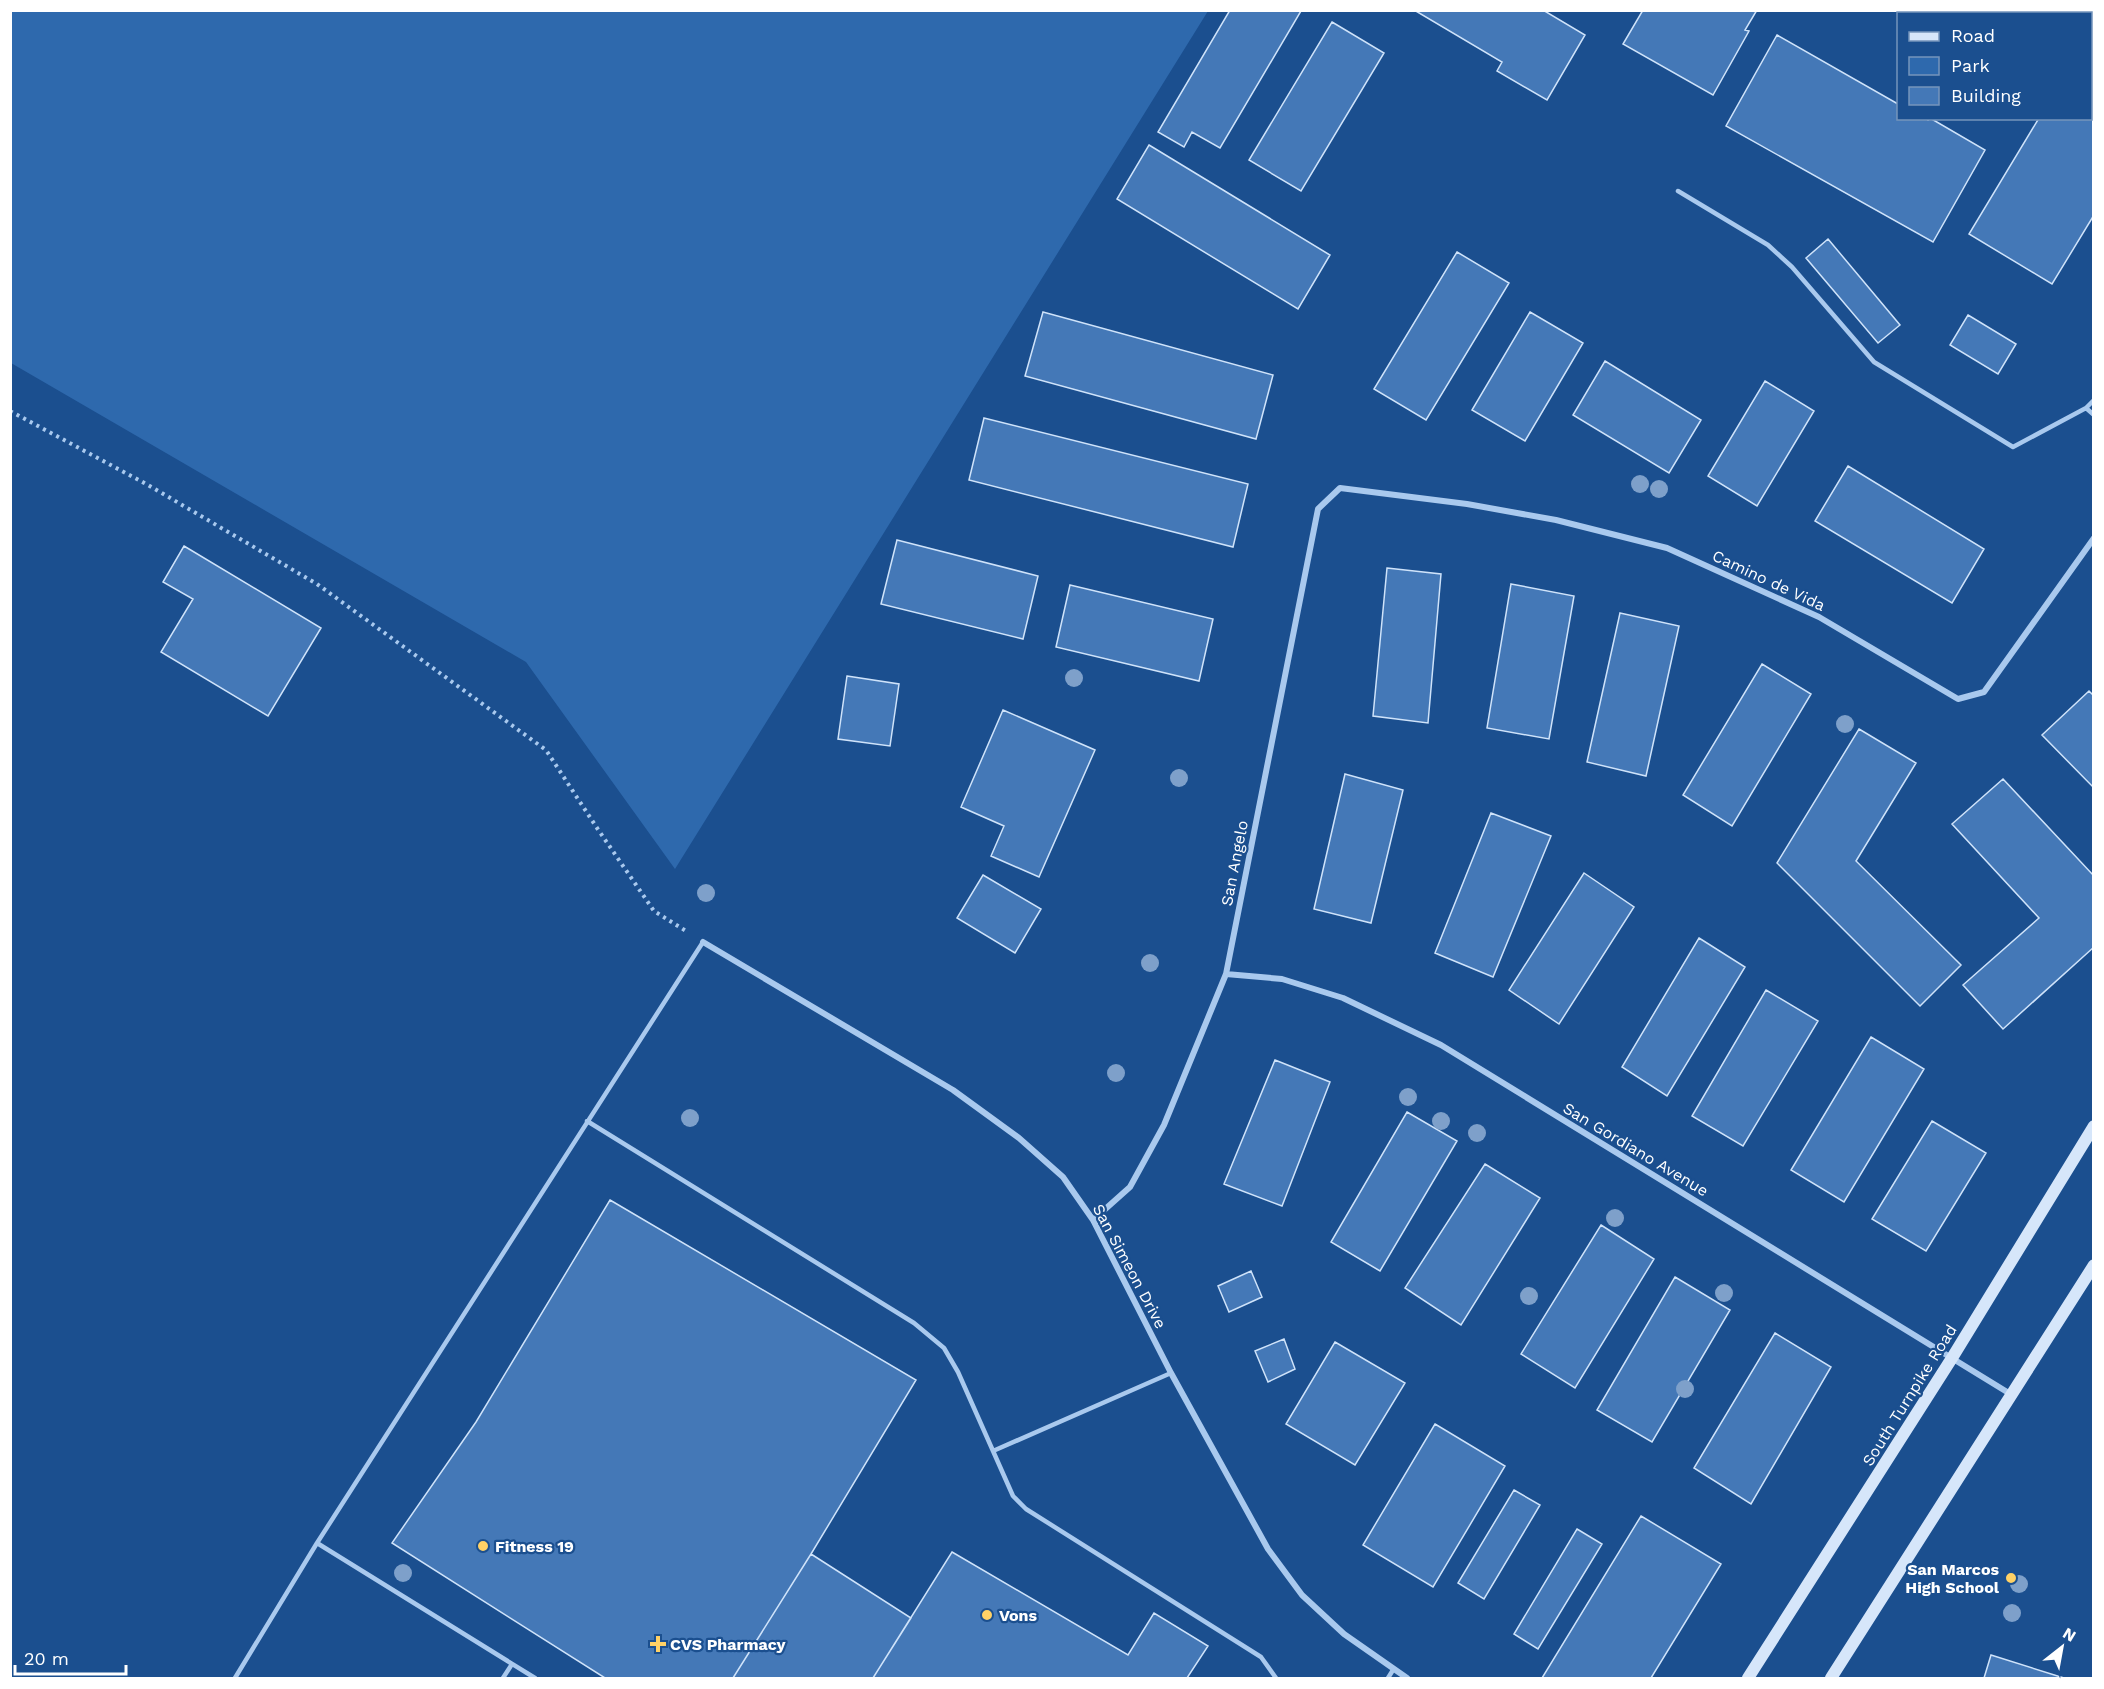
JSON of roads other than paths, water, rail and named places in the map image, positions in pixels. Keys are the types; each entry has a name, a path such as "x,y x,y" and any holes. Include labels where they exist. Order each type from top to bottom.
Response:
{"main road":[{"name":"South Turnpike Road","path":"1748,1678 1952,1358 2094,1126"},
{"path":"1831,1678 2094,1265"}],"street":[{"name":"Camino de Vida","path":"1340,488 1467,504 1556,520 1667,548 1819,617 1958,699 1984,692 2094,538"},
{"name":"San Angelo","path":"1094,1220 1130,1187 1164,1125 1226,974 1318,509 1340,488"},
{"name":"San Simeon Drive","path":"703,942 953,1090 1019,1138 1063,1177 1094,1220 1171,1373 1268,1549 1302,1595 1344,1634 1407,1678"},
{"name":"San Gordiano Avenue","path":"1226,974 1282,978 1343,998 1441,1046 2012,1395"}],"lane":[{"path":"1678,191 1768,245 1792,267 1874,362 2013,447 2086,408 2094,400"},
{"path":"2086,408 2094,415"},
{"path":"235,1678 317,1543 703,942"},
{"path":"587,1121 914,1323 944,1348 958,1372 1013,1496 1026,1509 1261,1657 1276,1678"},
{"path":"993,1451 1171,1373"},
{"path":"317,1543 535,1678"},
{"path":"503,1678 512,1664"},
{"path":"1388,1678 1393,1670"}],"place":[{"name":"Fitness 19","path":"483,1546"},
{"name":"San Marcos High School","path":"2011,1578"},
{"name":"Vons","path":"987,1615"},
{"name":"CVS Pharmacy","path":"658,1644"}]}
